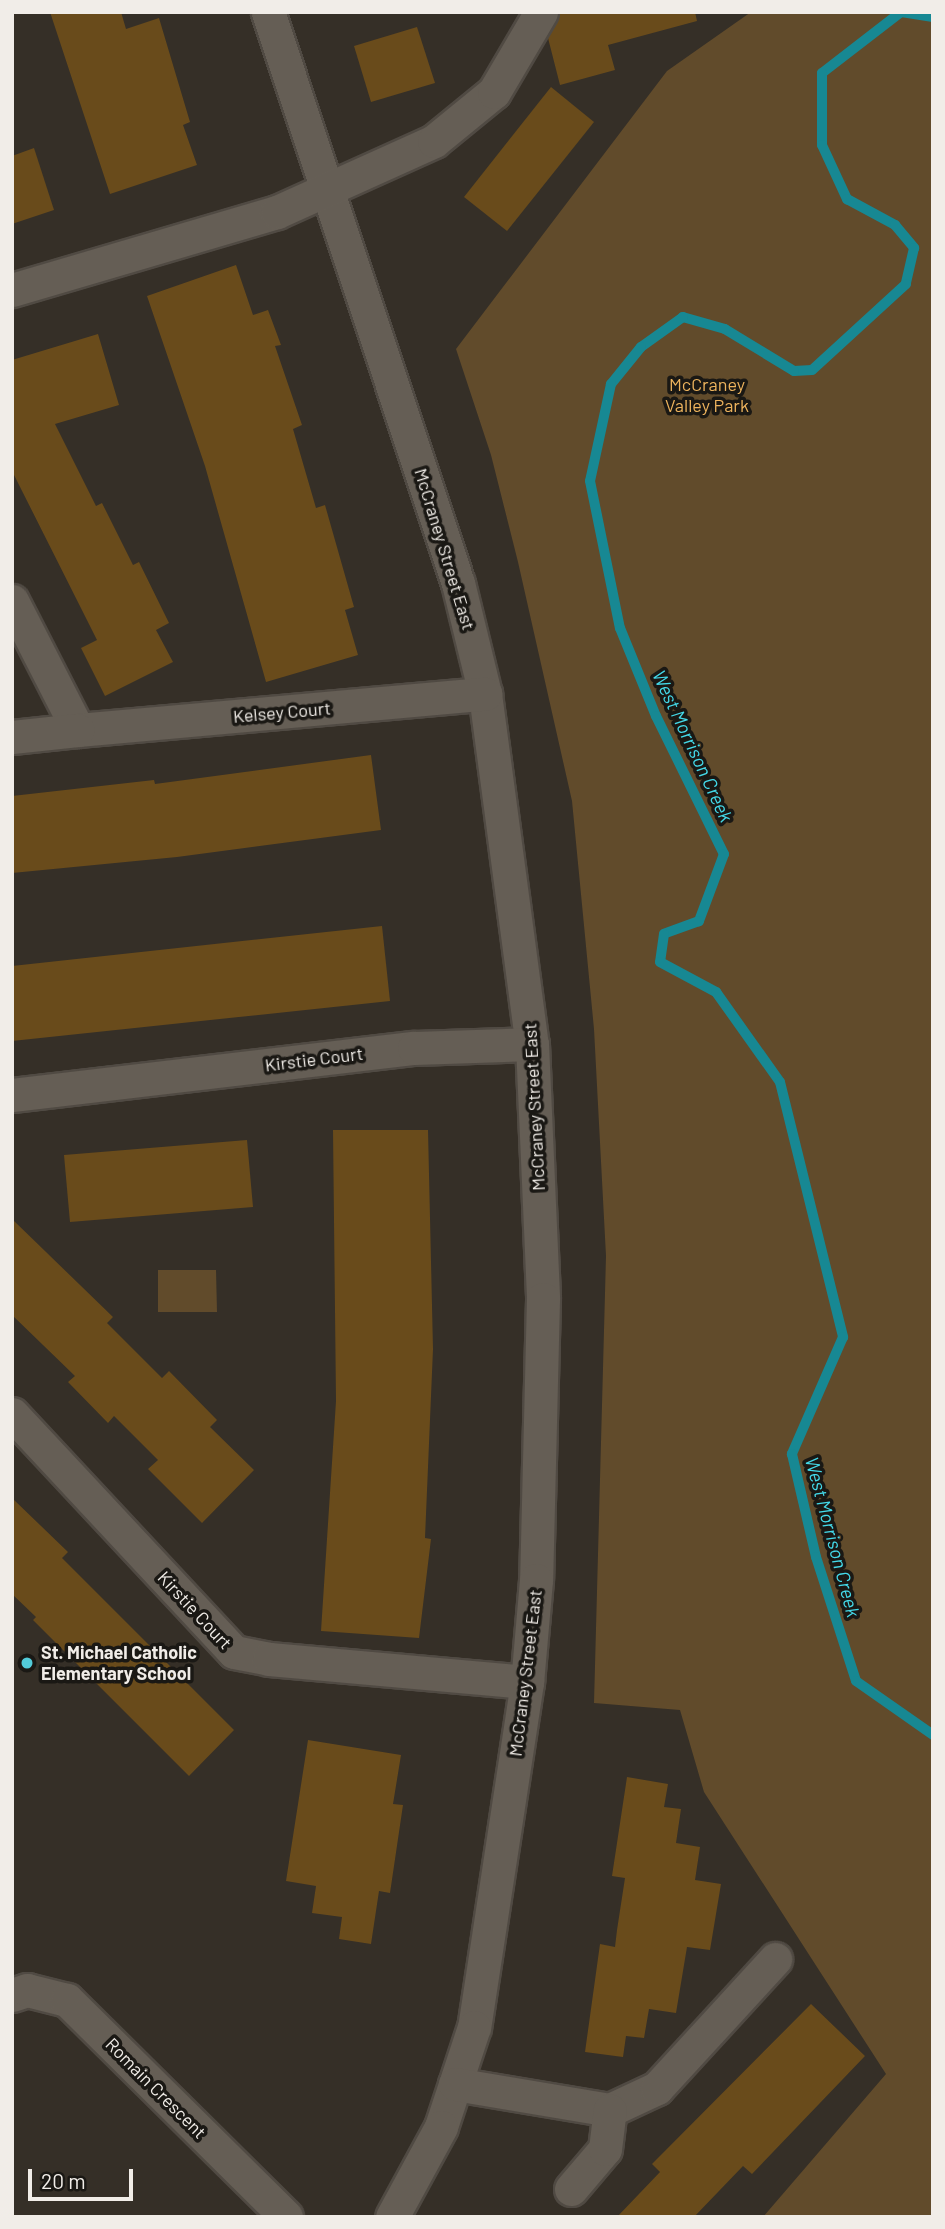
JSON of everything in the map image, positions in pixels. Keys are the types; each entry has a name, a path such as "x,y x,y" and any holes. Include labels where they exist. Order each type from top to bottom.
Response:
{"street":[{"name":"McCraney Street East","path":"268,12 458,583 485,694 532,1044 543,1299 536,1580 527,1682 474,2027 441,2127 392,2217"},
{"path":"12,290 277,212 434,141 494,92 541,12"},
{"path":"12,601 78,730"},
{"name":"Kelsey Court","path":"12,737 485,694"},
{"name":"Kirstie Court","path":"12,1095 414,1048 532,1044"},
{"name":"Kirstie Court","path":"12,1414 234,1651 282,1660 527,1682"},
{"path":"455,2084 610,2110 657,2088 775,1959"},
{"name":"Romain Crescent","path":"12,1995 27,1990 67,2000 286,2217"},
{"path":"571,2189 605,2149 610,2110"}],"green space":[{"name":"McCraney Valley Park","path":"751,12 933,12 933,2217 763,2217 886,2074 704,1792 680,1710 594,1703 606,1256 594,1029 572,801 491,455 456,349 667,71"},
{"path":"158,1270 216,1270 217,1312 158,1312"}],"building":[{"path":"50,12 121,12 126,29 159,18 190,122 183,125 197,165 110,194"},
{"path":"560,12 695,12 697,21 608,45 615,70 560,85 548,38"},
{"path":"417,27 435,83 371,102 354,46"},
{"path":"551,87 594,122 507,231 464,197"},
{"path":"34,148 54,210 12,224 12,156"},
{"path":"236,265 253,315 268,310 281,345 275,346 302,425 293,429 316,508 325,505 354,607 345,610 358,655 266,682 205,466 147,296"},
{"path":"98,334 119,405 55,424 96,506 102,503 133,565 139,562 169,623 156,630 173,662 105,696 81,648 97,640 12,471 12,360"},
{"path":"371,755 381,830 177,857 12,873 12,796 154,780 155,784"},
{"path":"382,926 390,1001 12,1041 12,966"},
{"path":"333,1130 428,1130 433,1349 425,1538 431,1539 419,1638 321,1631 336,1401"},
{"path":"247,1140 253,1207 70,1222 64,1155"},
{"path":"12,1219 113,1317 107,1323 162,1378 169,1371 217,1420 210,1427 254,1470 202,1523 148,1469 158,1460 114,1416 108,1423 68,1382 75,1376 12,1315"},
{"path":"12,1498 68,1552 62,1558 234,1730 189,1776 33,1620 36,1617 12,1594"},
{"path":"308,1740 401,1755 393,1804 403,1805 390,1893 379,1891 371,1944 339,1939 342,1917 312,1913 316,1886 286,1881"},
{"path":"627,1777 668,1784 664,1807 681,1809 676,1843 700,1847 695,1880 721,1884 710,1950 687,1947 676,2013 649,2009 644,2038 626,2036 623,2057 585,2052 600,1944 615,1947 625,1878 612,1876"},
{"path":"811,2004 865,2056 752,2174 743,2166 694,2217 617,2217 660,2172 652,2164"}],"waterway":[{"name":"West Morrison Creek","path":"933,17 901,12 822,73 822,145 847,199 895,225 914,248 906,284 812,370 794,371 725,329 683,317 641,347 611,384 590,481 620,628 656,716 724,854 699,921 664,934 660,962 716,992 780,1082 843,1337 792,1454 816,1557 856,1681 933,1735"}],"place":[{"name":"St. Michael Catholic Elementary School","path":"27,1663"}]}
